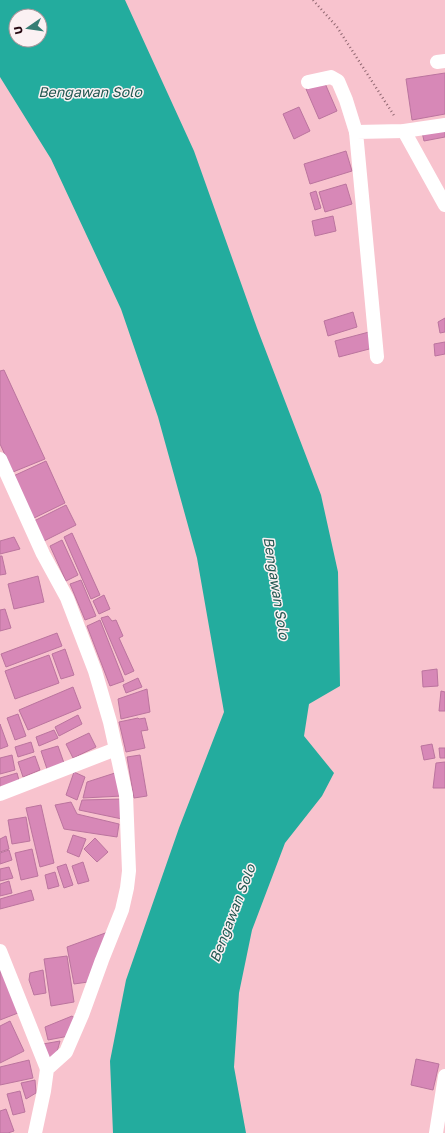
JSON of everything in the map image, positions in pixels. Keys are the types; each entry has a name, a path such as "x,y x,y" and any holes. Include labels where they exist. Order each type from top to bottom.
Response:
{"street":[{"path":"308,82 331,77 338,81 346,100 356,132 377,356"},
{"path":"356,132 404,131 445,125"},
{"path":"404,131 445,205"},
{"path":"0,459 43,554 71,608 95,672 110,722 126,795 129,871 122,910 82,1015 66,1052 47,1069"},
{"path":"0,794 116,748"},
{"path":"0,951 47,1069 44,1092 35,1133"},
{"path":"436,1133 445,1076"}],"path":[{"path":"313,0 337,27 404,131"}],"water":[{"name":"Bengawan Solo","path":"0,0 125,0 194,151 257,328 321,495 338,572 340,686 309,704 304,736 334,773 322,796 285,843 252,930 239,993 234,1067 246,1133 113,1133 110,1061 126,980 179,828 224,712 197,558 158,417 121,309 51,159 0,77"}],"building":[{"path":"445,73 445,114 412,120 406,79"},
{"path":"324,81 337,111 319,119 306,89"},
{"path":"299,107 310,131 294,139 283,114"},
{"path":"445,127 445,137 424,141 422,132"},
{"path":"346,151 352,171 310,184 304,164"},
{"path":"346,184 352,204 325,212 319,192"},
{"path":"316,191 321,208 315,210 310,193"},
{"path":"333,216 336,231 315,236 312,221"},
{"path":"353,312 357,327 328,336 324,321"},
{"path":"445,318 445,332 440,333 438,322"},
{"path":"369,332 373,348 339,357 335,341"},
{"path":"445,342 445,354 435,356 434,344"},
{"path":"4,370 45,459 13,472 0,444 0,371"},
{"path":"46,461 65,503 30,520 9,478"},
{"path":"66,505 76,525 42,542 32,522"},
{"path":"72,533 100,595 91,599 64,537"},
{"path":"14,537 20,549 0,554 0,541"},
{"path":"62,540 78,575 66,581 50,546"},
{"path":"0,556 2,556 6,574 0,575"},
{"path":"38,576 44,602 14,609 8,584"},
{"path":"81,580 96,616 85,620 70,584"},
{"path":"104,595 110,609 99,614 93,601"},
{"path":"5,609 11,628 0,631 0,610"},
{"path":"108,616 112,621 116,620 123,636 119,638 134,671 125,675 101,618"},
{"path":"100,620 124,681 110,686 87,626"},
{"path":"57,633 62,646 6,667 1,654"},
{"path":"65,649 74,675 61,679 52,654"},
{"path":"49,655 59,683 15,699 5,671"},
{"path":"437,669 438,686 423,687 422,671"},
{"path":"138,678 142,687 126,693 123,685"},
{"path":"73,687 81,708 28,730 19,710"},
{"path":"147,689 150,712 121,719 118,699"},
{"path":"441,691 445,692 445,711 439,711"},
{"path":"18,714 26,736 15,740 7,718"},
{"path":"78,715 82,724 59,736 55,727"},
{"path":"145,718 148,730 141,731 145,748 126,752 119,722"},
{"path":"0,724 8,746 0,749"},
{"path":"54,730 58,738 39,746 36,737"},
{"path":"89,733 96,747 73,758 66,744"},
{"path":"31,742 34,752 18,757 15,747"},
{"path":"432,744 435,758 424,760 421,746"},
{"path":"58,746 64,763 47,769 41,751"},
{"path":"439,748 445,748 445,758 440,758"},
{"path":"12,755 15,770 0,774 0,758"},
{"path":"140,755 147,796 134,798 127,757"},
{"path":"35,756 40,770 23,777 18,762"},
{"path":"445,762 445,788 433,788 436,763"},
{"path":"74,772 85,777 77,800 66,795"},
{"path":"118,772 122,796 83,798 87,782"},
{"path":"17,773 20,784 0,791 0,778"},
{"path":"123,799 122,819 79,810 82,800"},
{"path":"71,802 77,814 119,824 117,837 64,829 55,805"},
{"path":"41,805 54,863 40,867 26,808"},
{"path":"26,817 30,841 12,844 8,820"},
{"path":"73,835 86,839 79,857 67,852"},
{"path":"6,836 9,849 0,852 0,839"},
{"path":"95,838 108,852 97,862 84,849"},
{"path":"32,849 38,876 21,880 15,853"},
{"path":"9,850 12,860 0,864 0,853"},
{"path":"83,862 89,881 78,884 72,866"},
{"path":"66,864 73,885 64,888 57,867"},
{"path":"9,867 13,878 0,881 0,869"},
{"path":"55,872 59,886 48,889 45,875"},
{"path":"9,881 12,893 0,896 0,884"},
{"path":"31,890 34,900 0,909 0,899"},
{"path":"108,932 88,982 74,984 67,947"},
{"path":"67,956 74,1002 51,1006 44,959"},
{"path":"1,970 18,1013 0,1020 0,971"},
{"path":"43,970 46,993 34,995 29,980 30,973"},
{"path":"72,1016 76,1019 69,1036 48,1040 45,1027"},
{"path":"10,1021 24,1051 0,1063 0,1026"},
{"path":"60,1041 55,1059 46,1058 43,1044"},
{"path":"416,1059 439,1064 433,1090 411,1085"},
{"path":"29,1060 33,1078 0,1085 0,1067"},
{"path":"35,1080 36,1093 26,1099 21,1083"},
{"path":"20,1091 25,1112 13,1115 7,1094"},
{"path":"6,1109 14,1131 0,1133 0,1111"}]}
